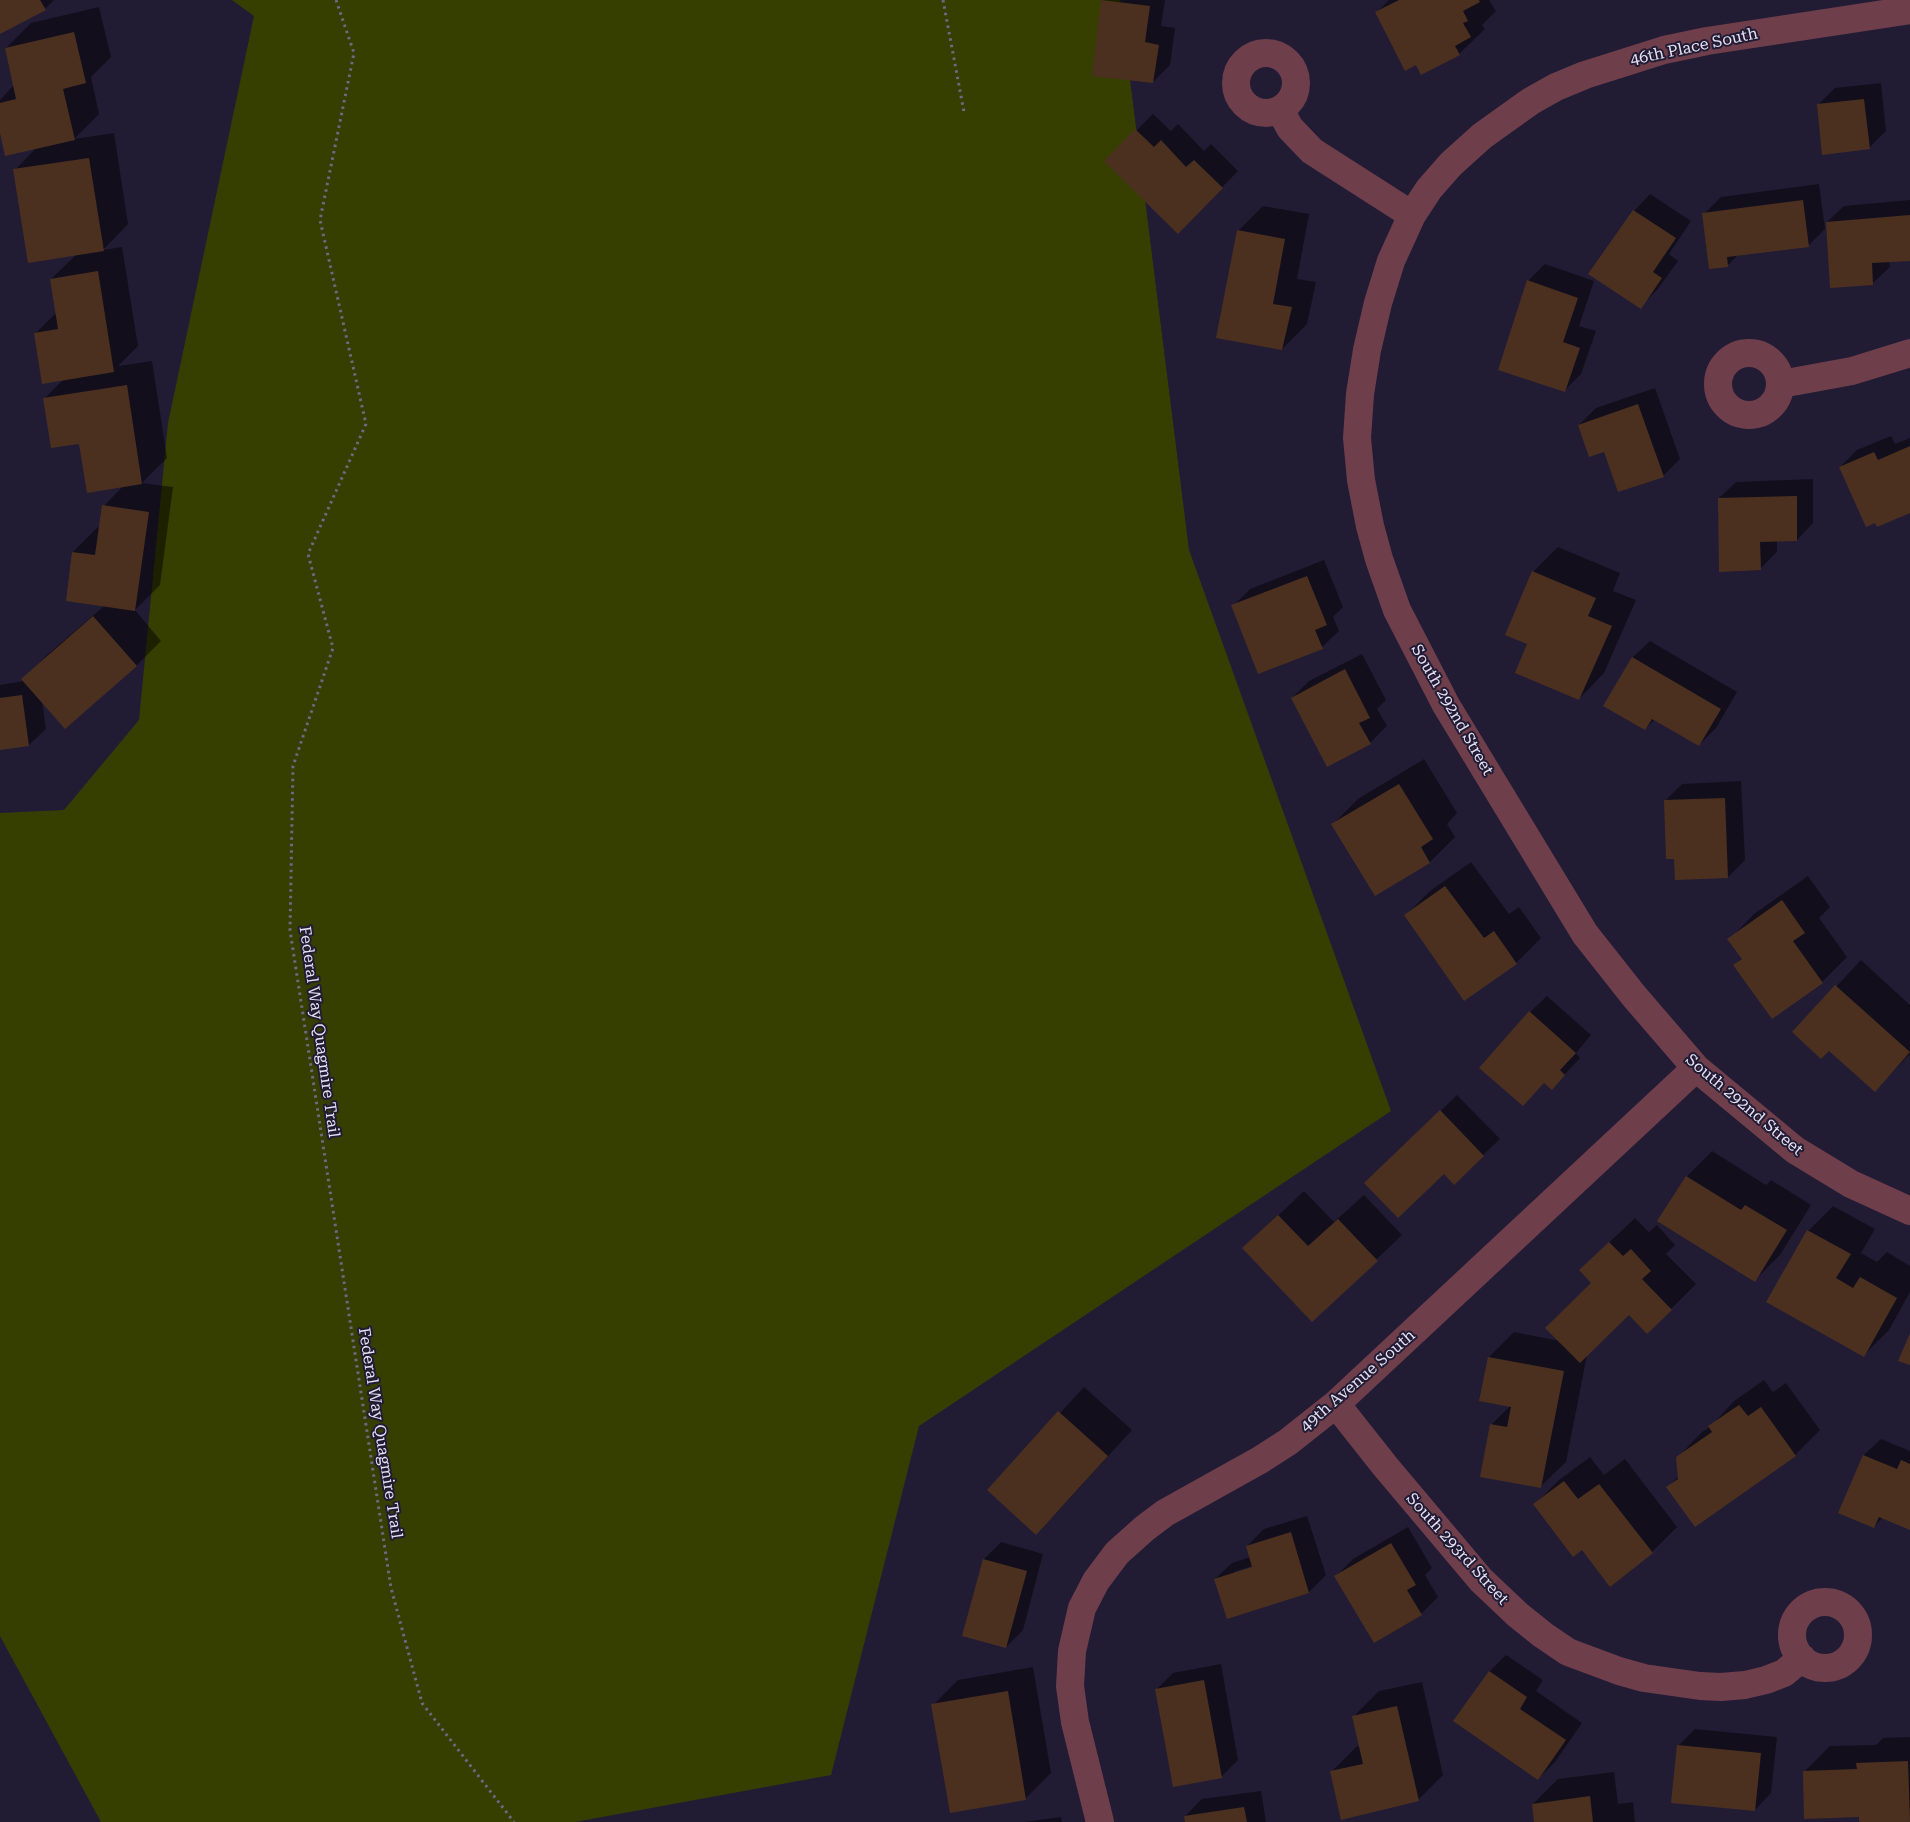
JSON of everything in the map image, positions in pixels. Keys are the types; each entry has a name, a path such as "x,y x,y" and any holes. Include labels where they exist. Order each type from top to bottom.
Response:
{"street":[{"name":"46th Place South","path":"1412,215 1429,189 1451,164 1482,136 1531,101 1556,87 1585,75 1664,50 1707,41 1910,10"},
{"path":"1280,110 1290,128 1312,151 1412,215"},
{"name":"South 292nd Street","path":"1412,215 1391,262 1378,302 1367,350 1360,394 1357,438 1361,480 1370,526 1379,559 1397,610 1446,705 1585,934 1634,996 1696,1068 1794,1150 1851,1184 1910,1211"},
{"path":"1780,382 1792,382 1852,371 1910,353"},
{"name":"49th Avenue South","path":"1100,1821 1076,1722 1070,1686 1072,1651 1082,1608 1096,1581 1117,1552 1152,1523 1186,1500 1260,1460 1288,1442 1336,1404 1696,1068"},
{"name":"South 293rd Street","path":"1336,1404 1385,1466 1481,1580 1542,1635 1568,1652 1644,1678 1721,1687 1745,1685 1766,1680 1784,1673 1802,1658"}],"path":[{"name":"Federal Way Quagmire Trail","path":"336,0 354,53 320,220 366,424 308,554 333,648 293,766 290,930 391,1588 422,1703 514,1822"},
{"path":"943,0 964,112"}],"green space":[{"path":"232,0 1120,0 1189,550 1391,1111 919,1426 831,1775 575,1822 101,1822 0,1636 0,813 64,810 139,720 168,423 254,16"}],"building":[{"path":"0,0 40,0 46,10 0,34"},
{"path":"1101,0 1150,6 1145,42 1159,45 1153,83 1092,76"},
{"path":"1399,0 1479,0 1480,2 1463,11 1468,21 1463,23 1471,37 1455,46 1460,55 1421,75 1416,65 1405,71 1375,12"},
{"path":"74,32 86,83 63,89 75,140 5,156 0,133 0,103 16,99 5,48"},
{"path":"1864,99 1870,149 1822,155 1817,104"},
{"path":"1135,129 1154,147 1161,140 1186,167 1194,160 1223,188 1178,234 1104,161"},
{"path":"89,158 104,251 28,263 13,169"},
{"path":"1803,200 1809,247 1727,257 1728,267 1709,269 1702,213"},
{"path":"1633,210 1676,238 1653,272 1662,278 1641,309 1588,274"},
{"path":"1910,215 1910,261 1872,263 1873,285 1830,288 1826,222"},
{"path":"1237,230 1285,239 1273,304 1292,307 1282,350 1216,338"},
{"path":"98,271 114,372 42,384 34,333 58,329 50,279"},
{"path":"1527,280 1578,298 1563,342 1580,348 1565,392 1498,370"},
{"path":"127,385 142,484 87,493 79,444 51,448 43,398"},
{"path":"1638,404 1664,477 1618,492 1604,452 1589,457 1578,425"},
{"path":"1910,446 1910,513 1877,527 1875,523 1866,527 1839,467 1874,452 1878,460"},
{"path":"1797,496 1797,541 1760,542 1761,570 1719,572 1718,498"},
{"path":"102,505 149,512 135,611 66,601 72,552 95,555"},
{"path":"1532,571 1596,598 1588,616 1612,626 1579,700 1515,673 1527,644 1505,635"},
{"path":"1307,576 1327,625 1315,630 1323,649 1258,674 1231,605"},
{"path":"93,616 137,666 65,729 21,679"},
{"path":"1632,657 1721,709 1699,746 1652,719 1645,730 1603,706"},
{"path":"1345,669 1370,718 1359,723 1371,744 1327,767 1291,698"},
{"path":"22,695 29,746 0,750 0,698"},
{"path":"1399,784 1433,839 1421,847 1430,863 1375,896 1331,824"},
{"path":"1725,798 1728,878 1675,880 1674,859 1666,859 1664,800"},
{"path":"1445,886 1484,938 1494,931 1517,964 1464,1001 1404,915"},
{"path":"1782,900 1805,933 1793,941 1823,983 1772,1019 1733,965 1742,959 1727,939"},
{"path":"1835,985 1910,1052 1875,1092 1829,1051 1821,1059 1792,1032"},
{"path":"1529,1011 1576,1053 1560,1070 1565,1075 1552,1090 1544,1083 1523,1106 1479,1068"},
{"path":"1440,1110 1484,1156 1454,1185 1444,1174 1398,1218 1364,1183"},
{"path":"1686,1176 1741,1210 1745,1205 1787,1230 1755,1282 1657,1221"},
{"path":"1278,1215 1308,1246 1338,1219 1378,1261 1312,1322 1242,1248"},
{"path":"1807,1230 1851,1254 1836,1278 1853,1288 1860,1277 1897,1298 1864,1357 1766,1302"},
{"path":"1609,1242 1623,1256 1631,1249 1651,1271 1642,1279 1672,1310 1647,1334 1629,1315 1580,1363 1545,1328 1591,1283 1579,1270"},
{"path":"1910,1333 1910,1365 1898,1361"},
{"path":"1488,1357 1564,1371 1541,1488 1480,1477 1490,1424 1507,1427 1511,1407 1479,1401"},
{"path":"1739,1405 1748,1416 1761,1407 1796,1456 1695,1527 1666,1487 1678,1479 1676,1457 1712,1432 1708,1426"},
{"path":"1058,1411 1108,1456 1036,1535 987,1490"},
{"path":"1863,1455 1897,1469 1901,1460 1910,1464 1910,1530 1879,1517 1874,1528 1838,1513"},
{"path":"1564,1481 1578,1499 1599,1484 1653,1553 1610,1587 1582,1550 1573,1557 1533,1504"},
{"path":"1291,1532 1309,1593 1227,1619 1214,1579 1252,1567 1246,1546"},
{"path":"1391,1543 1416,1585 1407,1590 1422,1615 1374,1643 1334,1576"},
{"path":"983,1559 1027,1571 1006,1648 962,1636"},
{"path":"1489,1671 1527,1697 1520,1709 1566,1740 1538,1780 1453,1721"},
{"path":"1204,1680 1222,1778 1173,1787 1155,1689"},
{"path":"1008,1691 1026,1800 950,1813 931,1704"},
{"path":"1397,1706 1419,1801 1341,1820 1330,1771 1363,1764 1352,1716"},
{"path":"1677,1745 1761,1753 1755,1811 1671,1803"},
{"path":"1908,1761 1910,1822 1859,1822 1859,1817 1804,1819 1803,1771 1857,1769 1856,1763"},
{"path":"1590,1796 1593,1822 1534,1822 1532,1804"},
{"path":"1244,1807 1247,1822 1185,1822 1184,1816"}]}
